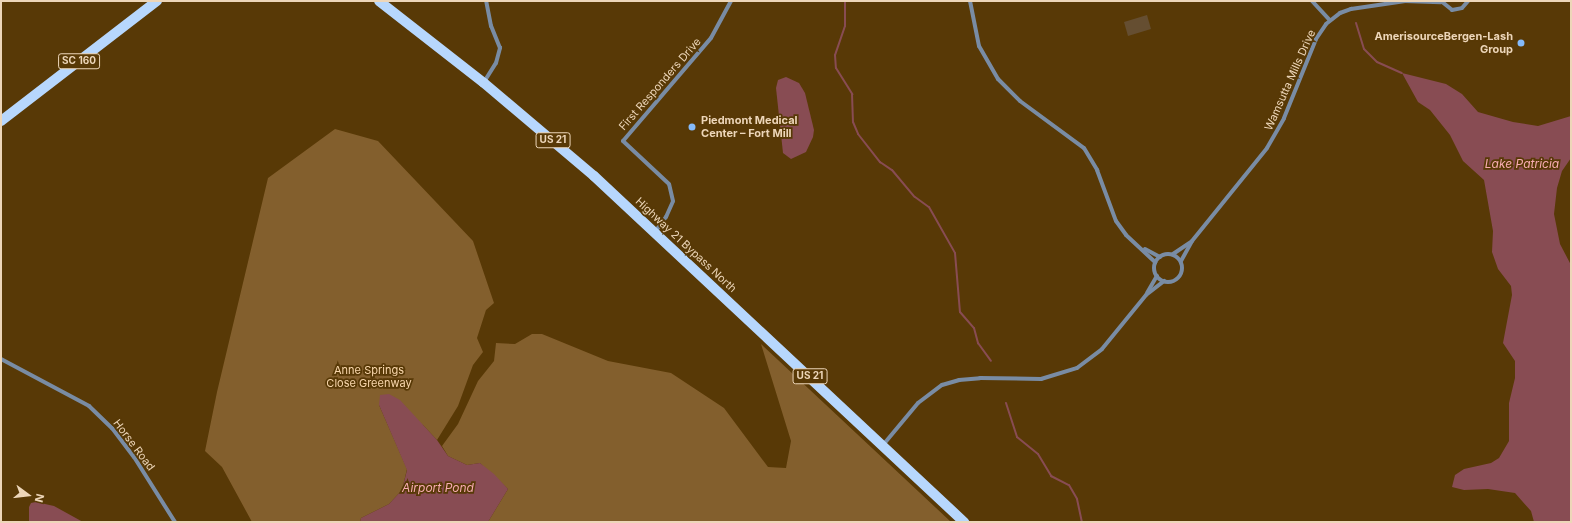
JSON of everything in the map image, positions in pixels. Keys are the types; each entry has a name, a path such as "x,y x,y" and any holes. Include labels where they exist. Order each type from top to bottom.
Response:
{"main road":[{"name":"SC 160","path":"1,121 157,1"},
{"name":"Highway 21 Bypass North","path":"379,1 539,127 655,232 964,522"}],"street":[{"path":"484,83 496,63 500,48 491,26 486,1"},
{"name":"First Responders Drive","path":"655,232 666,217 673,201 669,184 623,141 711,38 731,1"},
{"path":"970,1 979,46 998,79 1024,104 1071,136 1084,148 1097,170 1116,221 1126,235 1141,247 1155,262 1157,276 1164,281"},
{"path":"1312,1 1330,20 1351,9 1404,1 1441,2 1447,8 1457,10 1468,1"},
{"name":"Wamsutta Mills Drive","path":"1146,295 1164,281 1178,278 1182,270 1181,261 1192,241 1267,148 1284,118 1316,39 1330,20"},
{"name":"Wamsutta Mills Drive","path":"1160,257 1173,254 1192,241"},
{"path":"1141,247 1160,257 1155,262"},
{"path":"1173,254 1181,261"},
{"name":"Wamsutta Mills Drive","path":"883,446 918,403 942,385 959,380 980,378 1041,379 1077,368 1102,349 1146,295 1157,276"},
{"name":"Horse Road","path":"1,359 89,406 112,428 134,457 175,522"}],"shaded area":[{"path":"1147,15 1151,29 1128,36 1124,22"}],"green space":[{"name":"Anne Springs Close Greenway","path":"335,129 378,141 473,241 494,303 486,310 477,338 483,352 473,365 458,406 437,440 423,425 379,405 407,469 402,490 389,504 361,518 360,522 252,522 222,467 205,451 217,392 268,178"},
{"path":"532,334 542,334 608,361 671,373 724,408 768,467 786,468 791,441 761,344 951,522 488,522 508,489 480,463 467,465 448,456 442,446 458,424 478,381 494,361 496,343 515,344"}],"water":[{"name":"Lake Patricia","path":"1402,73 1446,84 1462,94 1478,112 1513,122 1538,126 1571,116 1571,158 1562,171 1557,188 1554,214 1560,244 1571,265 1571,522 1534,522 1531,511 1515,493 1488,489 1464,490 1452,487 1455,475 1464,469 1491,463 1499,458 1509,441 1509,403 1515,378 1515,361 1503,343 1512,295 1511,286 1498,269 1492,252 1493,231 1484,180 1463,161 1450,135 1430,110 1418,102"},
{"path":"786,77 799,83 805,93 814,130 813,137 806,152 791,159 783,153 776,88 778,80"},
{"name":"Airport Pond","path":"389,394 400,400 437,440 448,456 467,465 480,463 494,474 508,489 488,522 360,522 361,518 389,504 402,490 407,470 379,405 380,395"},
{"path":"36,502 54,506 83,522 29,522 29,507 31,503"}],"waterway":[{"path":"845,1 845,26 835,55 836,68 852,94 853,122 858,134 880,162 892,170 915,197 929,207 955,253 960,312 974,328 978,343 991,361"},
{"path":"1356,23 1364,49 1377,62 1402,73"},
{"path":"1006,403 1017,437 1038,454 1051,476 1069,485 1077,499 1082,522"}],"place":[{"name":"AmerisourceBergen-Lash Group","path":"1521,43"},
{"name":"Piedmont Medical Center – Fort Mill","path":"692,127"}]}
